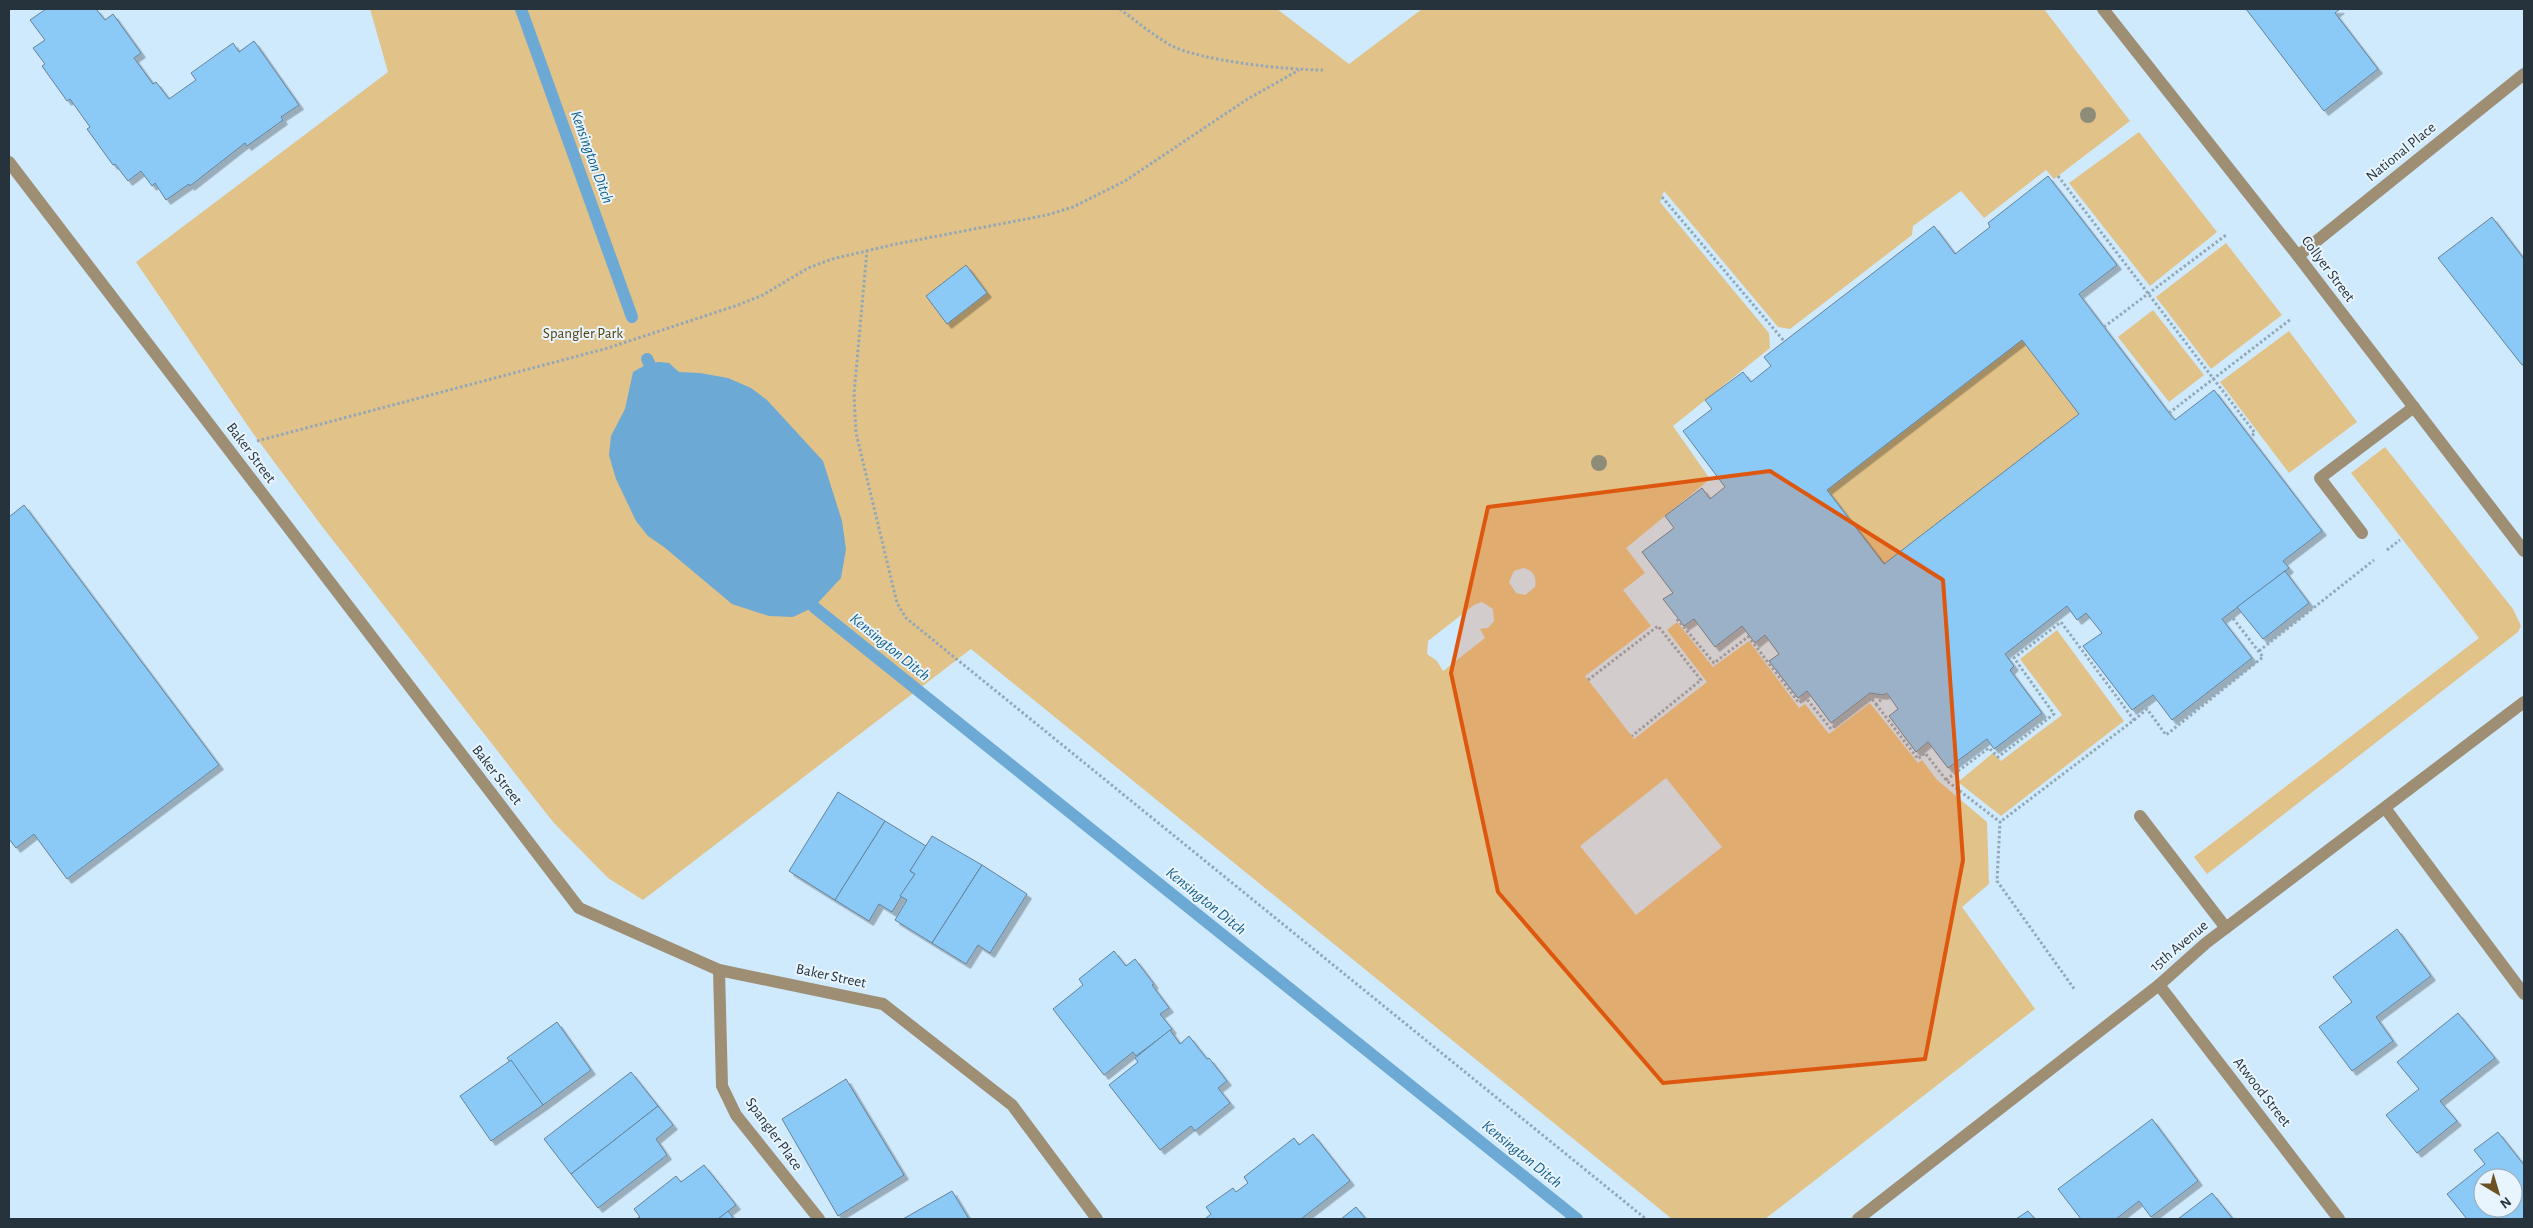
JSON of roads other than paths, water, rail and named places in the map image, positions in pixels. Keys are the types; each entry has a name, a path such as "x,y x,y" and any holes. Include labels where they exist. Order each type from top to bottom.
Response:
{"street":[{"name":"Collyer Street","path":"2103,9 2298,256 2524,551"},
{"name":"National Place","path":"2298,256 2524,74"},
{"name":"Baker Street","path":"9,162 579,908 719,970 883,1004 1012,1105 1098,1219"},
{"path":"2362,533 2320,478 2414,407"},
{"name":"15th Avenue","path":"1858,1219 2159,985 2226,928 2524,702"},
{"path":"2384,808 2524,994"},
{"path":"2140,816 2226,928"},
{"name":"Spangler Place","path":"719,970 722,1086 736,1115 819,1219"},
{"name":"Atwood Street","path":"2159,985 2339,1219"}],"water":[{"path":"649,363 669,363 679,372 700,373 728,378 751,388 767,400 823,461 842,521 846,549 841,578 814,607 793,617 769,616 732,604 664,547 648,536 636,521 616,479 609,455 611,436 625,409 633,372"}],"waterway":[{"name":"Kensington Ditch","path":"521,9 632,317"},
{"name":"Kensington Ditch","path":"647,359 649,363"},
{"name":"Kensington Ditch","path":"814,607 1577,1219"}],"park label":[{"name":"Spangler Park","path":"583,333"}]}
